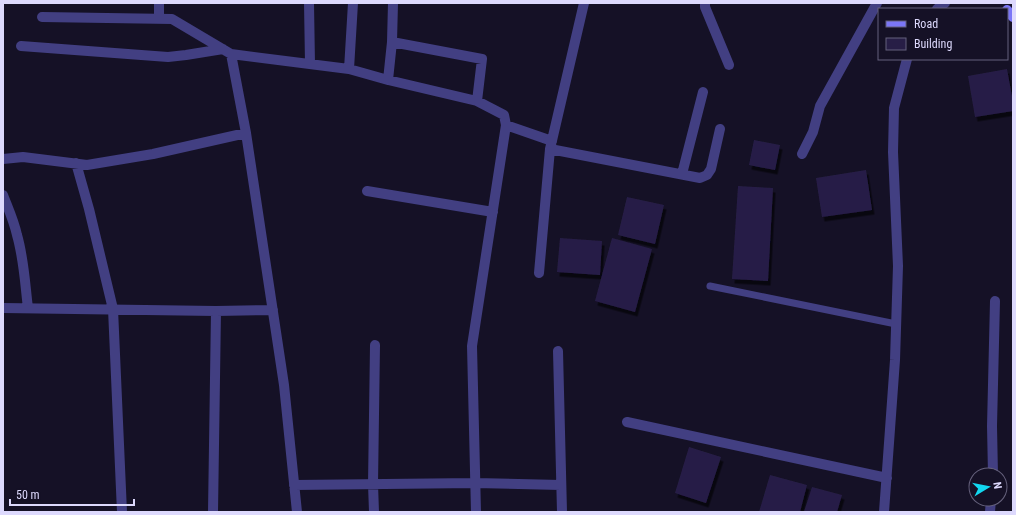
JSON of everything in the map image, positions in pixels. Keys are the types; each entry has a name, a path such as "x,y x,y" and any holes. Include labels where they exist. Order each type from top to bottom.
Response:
{"street":[{"path":"159,3 159,19"},
{"path":"309,3 310,64"},
{"path":"349,69 353,3"},
{"path":"388,80 392,42 393,3"},
{"path":"539,273 551,145 584,3"},
{"path":"705,3 705,7 729,65"},
{"path":"802,154 813,132 820,106 877,3"},
{"path":"42,17 172,19 227,51 246,133 273,310 284,385 297,512"},
{"path":"392,42 482,59 477,101"},
{"path":"21,46 168,57 227,51 349,69 388,80 477,101 504,115 506,125 472,346 476,512"},
{"path":"884,512 895,360 898,266 893,152 894,108 907,60"},
{"path":"682,174 703,92"},
{"path":"506,125 551,145 700,178 707,175 711,169 720,130"},
{"path":"3,159 23,157 87,165 153,154 246,133"},
{"path":"76,163 77,172 89,209 113,309 122,512"},
{"path":"367,191 493,212"},
{"path":"3,194 12,215 18,236 23,263 28,308"},
{"path":"992,467 995,301"},
{"path":"3,308 216,311 273,310"},
{"path":"213,512 216,311"},
{"path":"374,512 375,345"},
{"path":"558,351 562,512"},
{"path":"627,422 887,478"},
{"path":"294,485 475,483 561,485"}],"lane":[{"path":"710,286 896,324"}],"building":[{"path":"1007,69 1013,102 1013,111 975,117 968,76"},
{"path":"754,140 780,145 775,170 749,165"},
{"path":"866,170 872,210 822,217 816,178"},
{"path":"738,186 773,188 768,281 732,279"},
{"path":"627,197 664,205 655,244 618,235"},
{"path":"560,238 602,241 600,275 557,272"},
{"path":"612,238 652,249 635,312 595,301"},
{"path":"689,447 721,457 706,503 675,493"},
{"path":"770,475 807,485 800,512 759,512"},
{"path":"812,487 842,495 837,512 804,512"}]}
